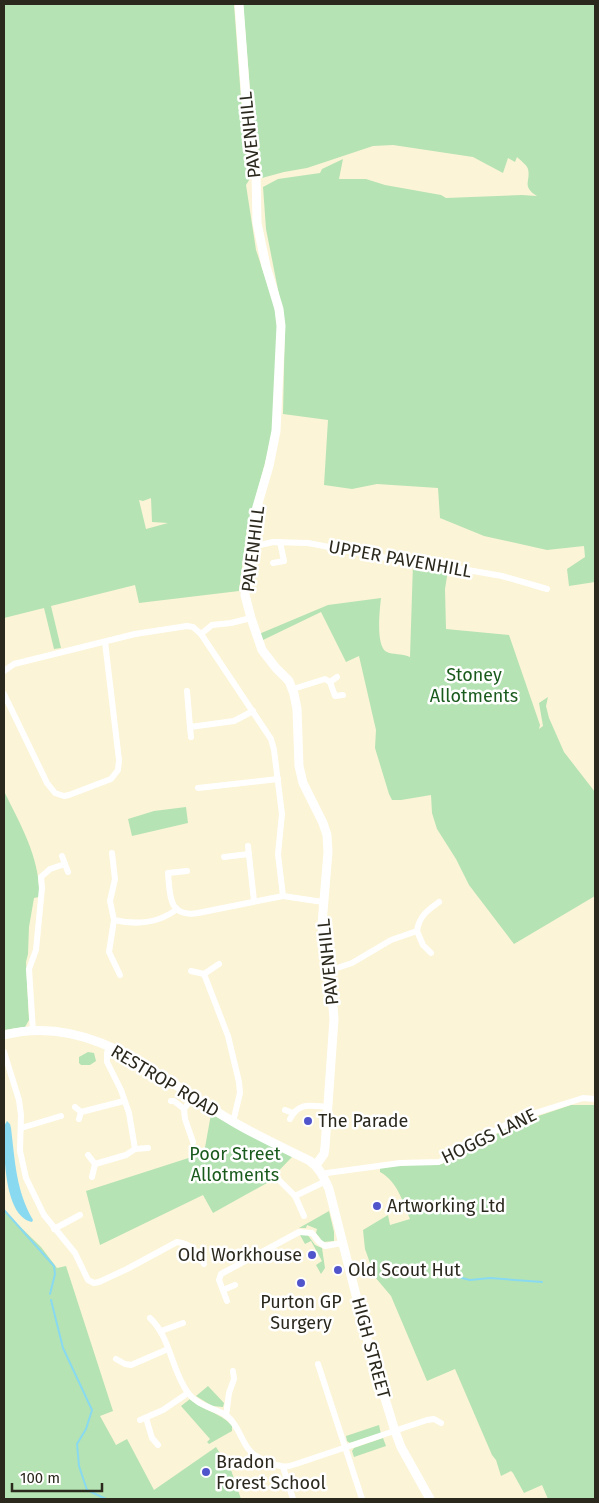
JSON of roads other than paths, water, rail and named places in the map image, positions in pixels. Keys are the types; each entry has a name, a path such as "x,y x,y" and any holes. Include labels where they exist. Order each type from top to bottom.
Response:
{"street":[{"name":"PAVENHILL","path":"239,4 246,99 256,175 258,235 279,309 281,326 276,431 269,466 254,517 245,586 250,618 262,651 289,681 293,689 297,709 299,766 304,783 323,823 327,836 328,852 322,914 322,936 334,1019 325,1152 316,1165"},
{"name":"UPPER PAVENHILL","path":"251,547 280,542 315,545 502,576 547,589"},
{"path":"272,563 284,561 280,542"},
{"path":"201,634 212,625 250,618"},
{"path":"4,671 14,664 149,632 180,627 192,628 201,634 271,740 282,814 278,854 283,896"},
{"path":"4,694 46,783 55,793 66,796 107,781 115,776 119,766 105,642"},
{"path":"330,682 337,676"},
{"path":"293,689 325,679 330,682 335,696 343,695"},
{"path":"187,691 191,737"},
{"path":"190,727 234,721 253,711"},
{"path":"198,788 278,779"},
{"path":"248,846 254,901"},
{"path":"224,857 249,854"},
{"path":"62,856 68,872"},
{"path":"111,857 115,879 110,898 114,920 109,952 120,975"},
{"path":"33,1031 29,969 36,950 42,888 41,877 50,870 65,864"},
{"path":"187,870 168,873 171,898 177,909 184,914 283,896 323,902"},
{"path":"431,953 423,945 417,931 419,922 425,912 439,902"},
{"path":"114,920 133,923 146,922 168,916 177,909"},
{"path":"328,971 352,963 391,940 417,931"},
{"path":"191,972 204,974 219,964"},
{"path":"110,972 116,968"},
{"path":"204,974 208,980 228,1036 239,1082 240,1093 233,1122"},
{"name":"RESTROP ROAD","path":"4,1035 33,1031 65,1032 109,1046 133,1057 233,1122 316,1165"},
{"path":"109,1046 107,1062 118,1082 130,1118 135,1149"},
{"path":"4,1052 18,1100 21,1128 20,1151 26,1178 44,1215 75,1253 88,1280 94,1283 127,1269 177,1242 185,1243 195,1249 204,1264"},
{"path":"193,1097 184,1109 193,1142"},
{"name":"HOGGS LANE","path":"295,1196 324,1178 326,1173 391,1164 439,1162 516,1119 583,1098 595,1099"},
{"path":"75,1107 80,1115 124,1101"},
{"path":"171,1102 174,1101 184,1109"},
{"path":"285,1110 292,1116 296,1108 301,1106 328,1107"},
{"path":"21,1128 61,1116"},
{"path":"95,1164 126,1155 135,1149 148,1148"},
{"path":"88,1155 95,1164"},
{"path":"92,1177 95,1164"},
{"name":"HIGH STREET","path":"316,1165 324,1178 370,1350 395,1431 401,1447 430,1499"},
{"path":"279,1180 295,1196 304,1216"},
{"path":"54,1229 80,1214"},
{"path":"227,1301 219,1280 221,1274 299,1232 312,1233 318,1242 324,1246 342,1243"},
{"path":"223,1290 235,1285"},
{"path":"150,1318 161,1331 178,1376 188,1393 198,1403 226,1416 235,1426 249,1451 282,1467 293,1466 436,1417 441,1424"},
{"path":"161,1331 183,1322"},
{"path":"116,1359 131,1365 168,1349"},
{"path":"318,1364 362,1499"},
{"path":"226,1416 229,1393 234,1379 232,1371"},
{"path":"158,1445 152,1438 143,1419 162,1410 188,1393"},
{"path":"282,1467 294,1499"}],"water":[{"path":"7,1121 11,1128 20,1187 27,1209 33,1220 32,1222 22,1217 15,1208 10,1195 4,1150 4,1126"}],"waterway":[{"path":"4,1210 54,1266 55,1274 50,1294"},
{"path":"438,1272 470,1280 490,1278 542,1282"},
{"path":"51,1300 63,1348 92,1410 86,1429 77,1444 79,1466 87,1490 106,1499"}],"place":[{"name":"The Parade","path":"308,1121"},
{"name":"Artworking Ltd","path":"377,1206"},
{"name":"Old Workhouse","path":"312,1255"},
{"name":"Old Scout Hut","path":"338,1270"},
{"name":"Purton GP Surgery","path":"301,1283"},
{"name":"Bradon Forest School","path":"206,1472"}],"park label":[{"name":"Stoney Allotments","path":"474,685"},
{"name":"Poor Street Allotments","path":"235,1164"}]}
